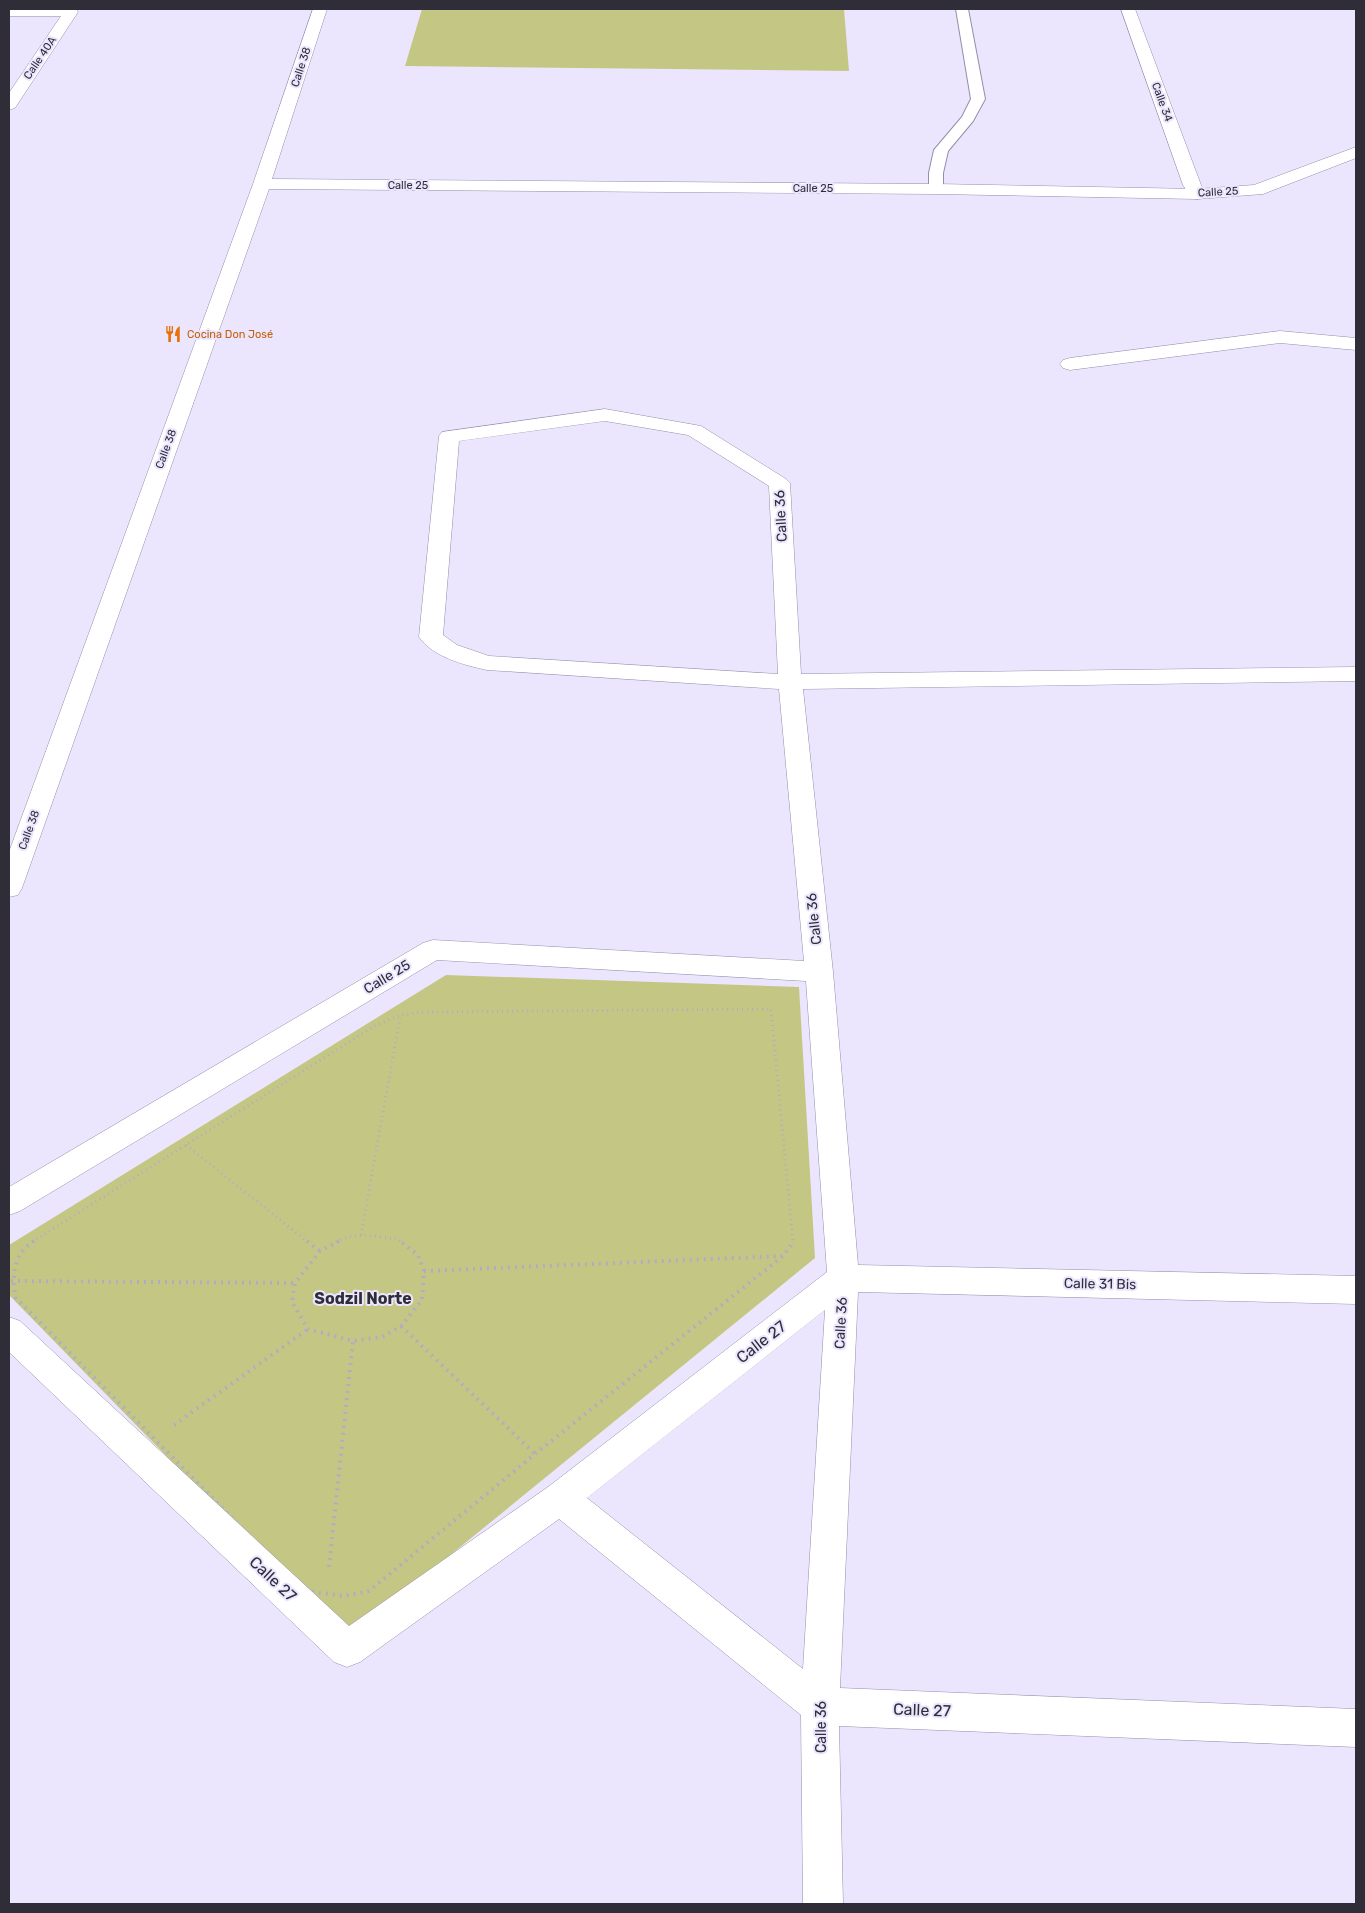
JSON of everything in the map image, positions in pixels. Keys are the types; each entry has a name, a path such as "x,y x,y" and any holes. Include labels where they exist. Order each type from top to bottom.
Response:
{"street":[{"name":"Calle 38","path":"9,888 262,184 320,9"},
{"name":"Calle 34","path":"1128,9 1197,194"},
{"name":"Calle 40A","path":"9,12 71,12 9,105"},
{"name":"Calle 25","path":"262,184 936,189 1197,194 1257,190 1356,152"},
{"path":"1070,364 1280,337 1356,344"},
{"name":"Calle 36","path":"790,682 487,663 449,650 431,637 449,436 606,415 694,430 779,483 790,682 819,972 843,1278 820,1706 823,1904"},
{"path":"790,682 1356,674"},
{"name":"Calle 25","path":"9,1202 433,950 819,972"},
{"name":"Calle 31 Bis","path":"843,1278 1356,1290"},
{"name":"Calle 27","path":"9,1331 347,1649 560,1498 843,1278"},
{"path":"560,1498 820,1706"},
{"name":"Calle 27","path":"820,1706 1356,1728"}],"lane":[{"path":"936,189 936,173 940,150 968,118 978,99 962,9"}],"path":[{"path":"771,1009 793,1244 783,1256 534,1454 369,1591 344,1596 326,1595 304,1591 16,1298 11,1281 18,1257 25,1246 185,1144 376,1025 400,1015 424,1012 771,1009"},
{"path":"362,1235 400,1015"},
{"path":"185,1144 320,1251"},
{"path":"362,1235 398,1239 418,1255 424,1271 422,1300 401,1326 382,1337 353,1341 308,1329 292,1302 295,1283 320,1251 345,1238 362,1235"},
{"path":"424,1271 783,1256"},
{"path":"11,1281 295,1283"},
{"path":"401,1326 534,1454"},
{"path":"171,1427 308,1329"},
{"path":"328,1576 353,1341"},
{"path":"155,1439 163,1433"},
{"path":"326,1595 327,1585"}],"green space":[{"path":"422,9 844,9 849,71 405,66"},
{"path":"446,975 799,987 815,1258 346,1640 9,1295 9,1245"}],"place":[{"name":"Cocina Don José","path":"173,334"}],"district":[{"name":"Sodzil Norte","path":"363,1298"}]}
